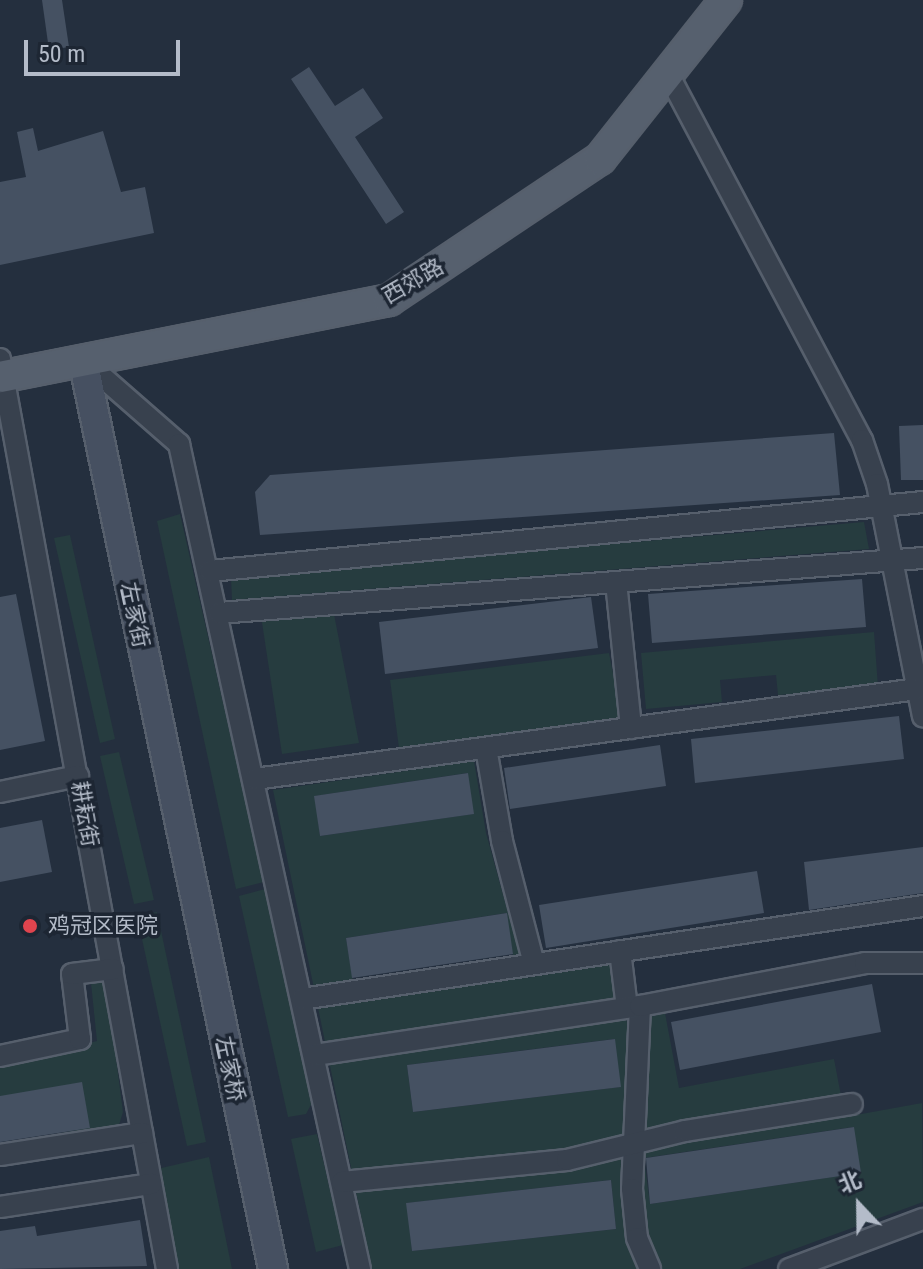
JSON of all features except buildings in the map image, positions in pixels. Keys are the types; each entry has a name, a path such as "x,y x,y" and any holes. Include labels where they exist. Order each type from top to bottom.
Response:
{"main road":[{"name":"西郊路","path":"2,370 83,360 389,300 600,159 726,0"},
{"name":"左家街","path":"83,360 187,869"},
{"name":"左家桥","path":"187,869 273,1269"}],"street":[{"path":"668,74 862,440 881,505 923,717"},
{"path":"83,360 179,444 210,571 360,1269"},
{"name":"耕耘街","path":"2,370 167,1269"},
{"path":"210,571 923,502"},
{"path":"219,613 923,558"},
{"path":"616,582 631,728"},
{"path":"255,779 917,689"},
{"path":"486,748 502,841 534,964"},
{"path":"0,792 78,776"},
{"path":"302,999 923,906"},
{"path":"620,951 634,1007 633,1144 637,1238 650,1269"},
{"path":"315,1055 634,1007 865,963 923,963"},
{"path":"0,1056 80,1039 72,974 113,969"},
{"path":"342,1182 567,1160 633,1144 852,1104"},
{"path":"0,1155 142,1133"},
{"path":"0,1207 151,1184"},
{"path":"789,1269 923,1219"}],"green space":[{"path":"180,514 264,882 236,889 157,521"},
{"path":"864,522 869,549 232,600 231,577"},
{"path":"70,535 115,739 100,743 54,538"},
{"path":"333,609 359,743 282,754 261,616"},
{"path":"874,632 878,687 778,695 776,675 720,680 722,702 646,709 641,653"},
{"path":"609,653 622,719 399,748 390,680"},
{"path":"119,752 154,900 134,904 100,756"},
{"path":"474,761 486,833 526,978 613,963 627,1023 665,1013 679,1088 834,1059 845,1117 922,1103 923,1202 740,1269 372,1269 273,790","holes":["467,773 473,814 320,836 315,796","506,913 513,956 353,981 346,938","614,1039 620,1087 413,1112 407,1065","853,1127 860,1173 650,1204 644,1158","611,1180 616,1229 412,1251 407,1203"]},
{"path":"265,889 313,1101 306,1114 288,1117 239,896"},
{"path":"157,912 206,1142 187,1146 137,916"},
{"path":"106,981 123,1112 118,1128 0,1146 90,1127 0,1096 0,1065 97,1041 91,983"},
{"path":"317,1134 343,1245 316,1252 291,1139"},
{"path":"209,1157 232,1269 179,1269 157,1169"}],"place":[{"name":"鸡冠区医院","path":"30,926"}]}
